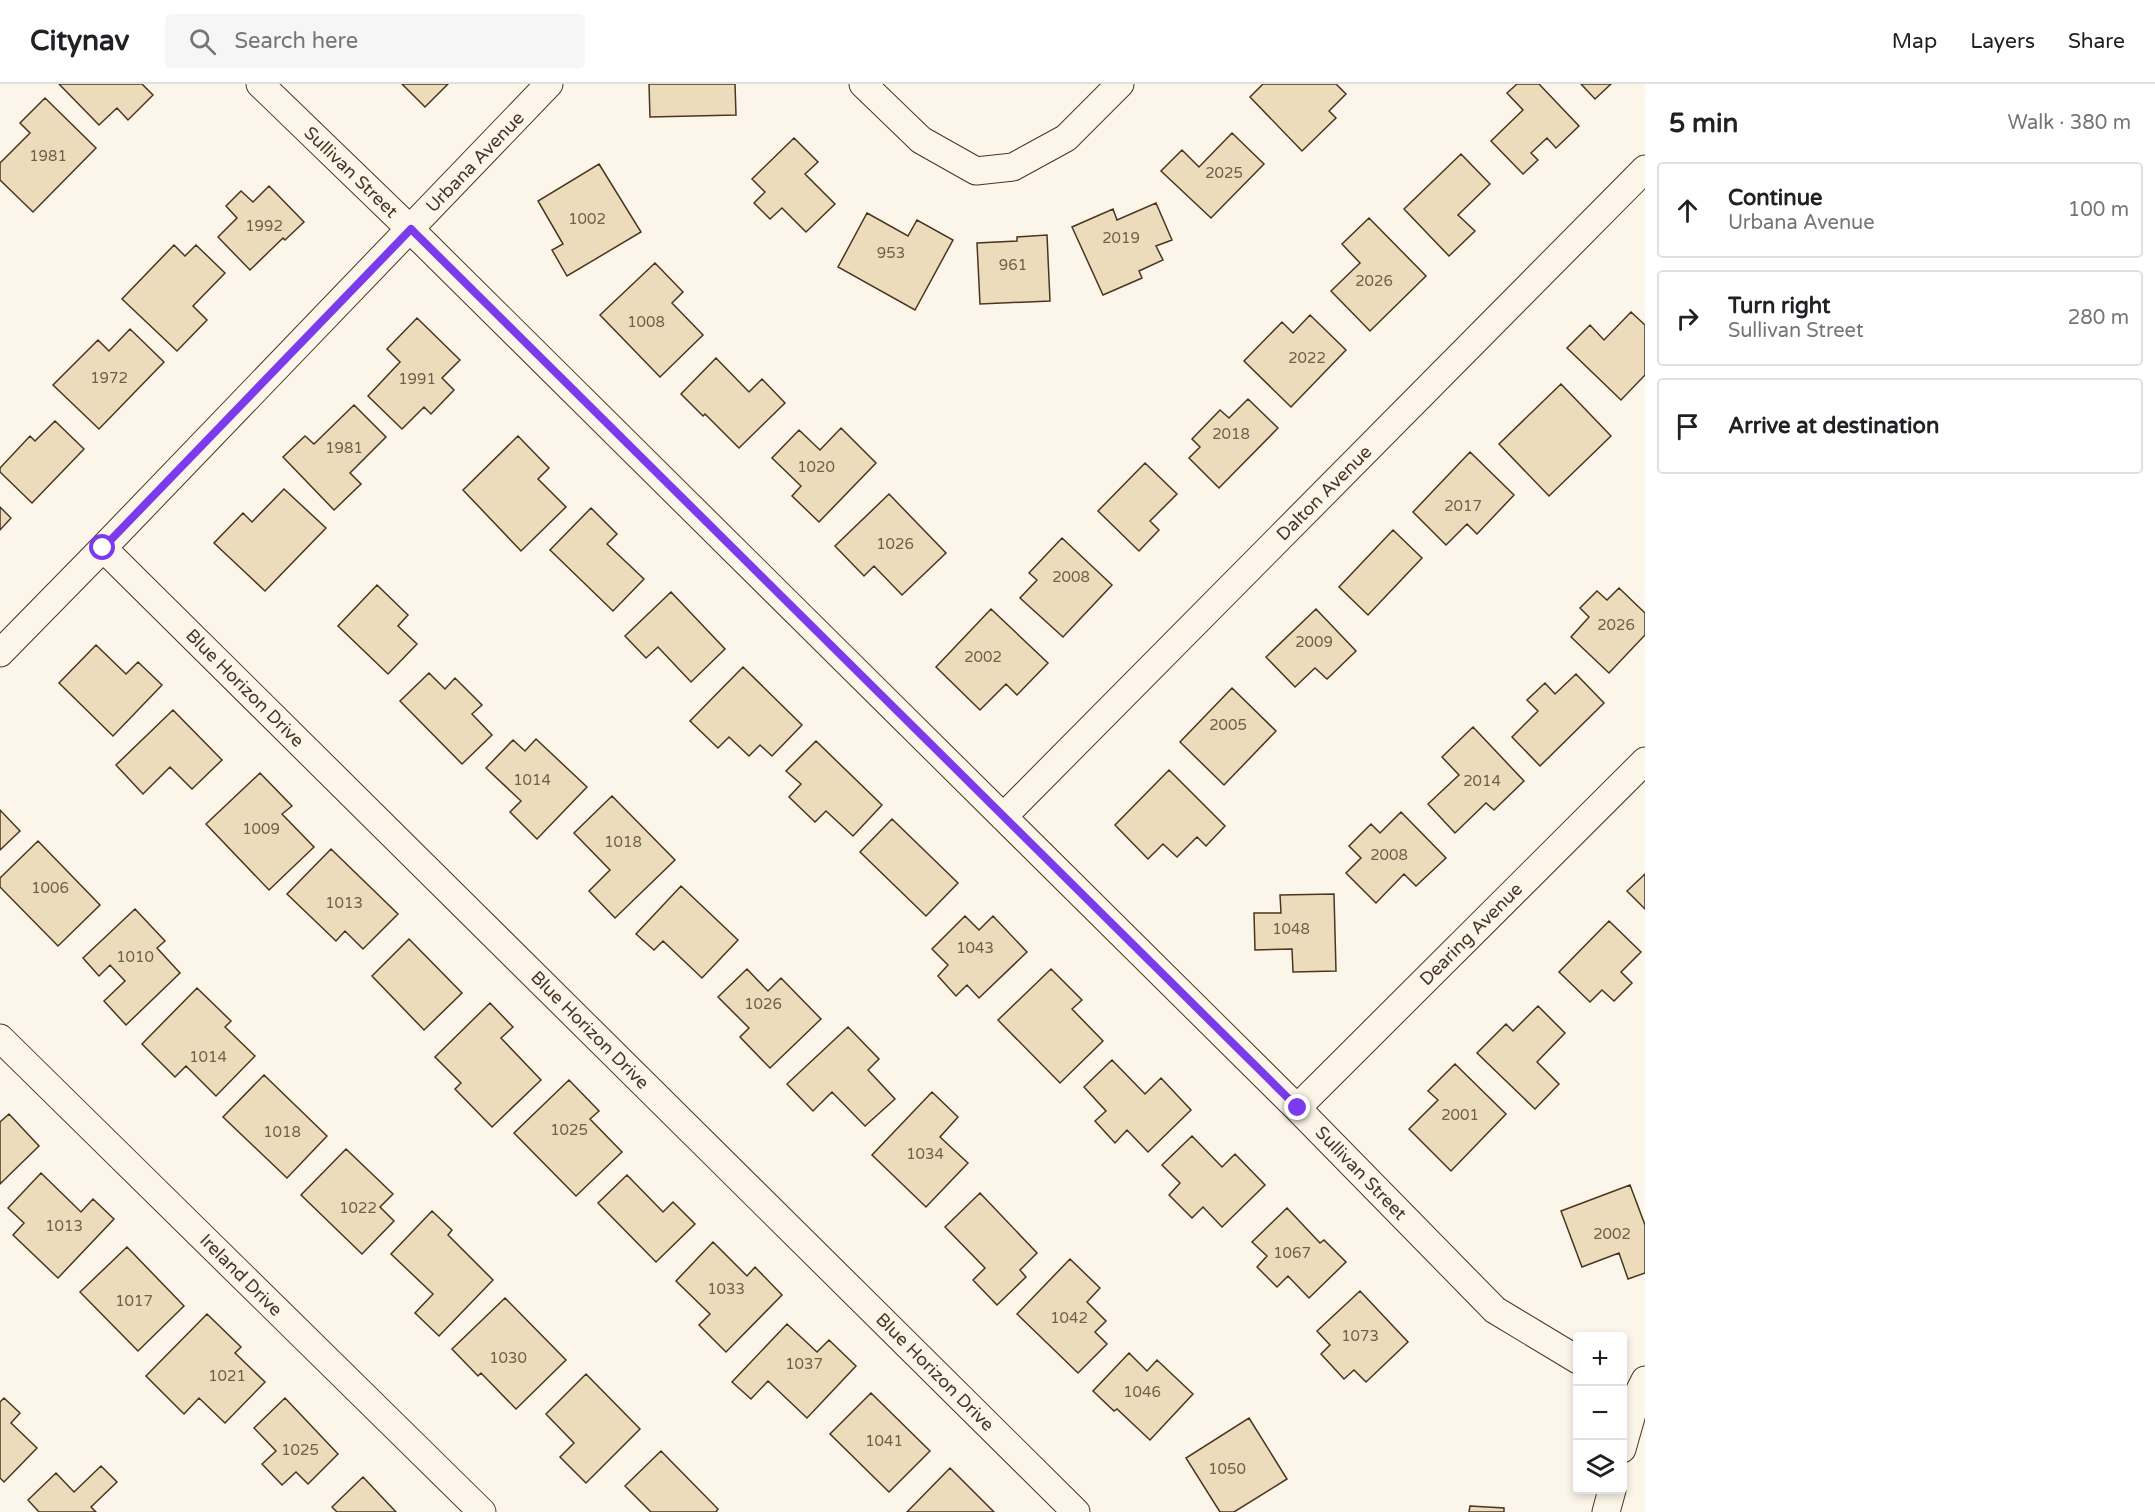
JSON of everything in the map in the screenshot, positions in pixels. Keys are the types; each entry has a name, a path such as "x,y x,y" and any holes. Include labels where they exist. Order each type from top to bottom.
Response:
{"street":[{"name":"Sullivan Street","path":"260,84 411,229 1298,1108 1495,1310 1573,1357"},
{"name":"Urbana Avenue","path":"0,653 549,84"},
{"path":"863,84 921,140 976,171 1013,167 1066,138 1120,84"},
{"name":"Dalton Avenue","path":"1003,817 1645,170"},
{"name":"Blue Horizon Drive","path":"103,548 1076,1512"},
{"name":"Dearing Avenue","path":"1298,1108 1645,761"},
{"name":"Ireland Drive","path":"0,1038 482,1512"},
{"path":"1625,1440 1637,1391"},
{"path":"1606,1512 1611,1494"}],"building":[{"path":"59,84 142,84 153,95 128,120 117,108 99,125"},
{"path":"402,84 448,84 425,107"},
{"path":"649,84 735,84 736,115 650,117"},
{"path":"1263,84 1336,84 1346,94 1329,111 1336,118 1302,151 1250,97"},
{"path":"1517,84 1539,84 1579,126 1556,148 1547,138 1531,153 1538,160 1523,174 1491,141 1523,110 1507,93"},
{"path":"1581,84 1611,84 1595,99"},
{"path":"45,98 96,148 33,212 0,180 0,163 30,133 20,123"},
{"path":"1232,133 1264,164 1211,218 1161,171 1182,150 1199,167"},
{"path":"794,138 818,162 805,174 835,204 806,232 782,208 770,219 754,203 765,192 752,179"},
{"path":"1461,154 1490,184 1458,215 1475,231 1449,256 1404,209"},
{"path":"599,164 641,232 567,276 552,250 563,244 538,201"},
{"path":"269,186 304,222 285,240 283,238 250,270 218,237 237,218 226,206 241,191 253,202"},
{"path":"1156,203 1172,240 1156,246 1163,260 1139,271 1142,278 1103,295 1072,227 1113,209 1117,220"},
{"path":"867,213 908,236 917,220 953,240 915,310 838,267"},
{"path":"1369,218 1426,276 1370,331 1331,291 1360,263 1342,244"},
{"path":"1047,235 1050,301 980,304 977,243 1017,241 1017,237"},
{"path":"174,245 185,256 196,245 225,273 193,306 207,320 177,351 122,299"},
{"path":"655,263 683,292 672,303 703,335 660,377 600,315"},
{"path":"1631,312 1645,325 1645,375 1621,400 1567,348 1590,325 1604,340"},
{"path":"1310,315 1346,350 1291,407 1244,361 1282,322 1293,333"},
{"path":"417,318 460,360 442,378 454,390 431,414 424,407 402,429 368,396 400,362 387,349"},
{"path":"130,329 164,362 99,429 53,385 98,340 109,351"},
{"path":"716,358 749,392 762,379 785,403 739,448 681,394"},
{"path":"1561,384 1611,436 1549,496 1499,444"},
{"path":"1248,399 1278,428 1219,488 1189,458 1200,447 1192,439 1220,410 1229,418"},
{"path":"354,405 386,437 350,473 361,484 334,510 283,457 305,436 314,444"},
{"path":"55,421 84,449 32,503 0,472 0,468 30,436 35,441"},
{"path":"841,428 876,463 819,522 792,496 801,486 772,458 799,430 820,450"},
{"path":"518,436 549,468 538,479 566,507 521,551 463,490"},
{"path":"1470,452 1514,495 1477,534 1467,524 1446,545 1413,512"},
{"path":"1145,463 1177,494 1150,521 1159,530 1139,551 1098,511"},
{"path":"284,489 326,528 265,591 214,543 243,513 252,522"},
{"path":"889,494 946,553 902,595 874,566 864,576 835,546"},
{"path":"0,507 11,518 0,530"},
{"path":"591,508 617,534 607,544 644,579 613,611 550,550"},
{"path":"1393,530 1422,558 1368,615 1339,587"},
{"path":"1062,538 1112,585 1063,637 1020,598 1037,580 1029,573"},
{"path":"377,585 408,615 398,626 417,644 388,674 338,626"},
{"path":"1619,588 1645,613 1645,635 1609,673 1571,637 1589,617 1580,608 1597,591 1607,600"},
{"path":"671,592 725,649 691,682 658,647 646,658 625,636"},
{"path":"991,609 1048,663 1017,695 1006,684 980,710 936,667"},
{"path":"1316,609 1356,651 1327,679 1315,668 1295,687 1266,657"},
{"path":"96,645 126,674 138,662 162,685 113,736 59,683"},
{"path":"743,667 802,725 772,756 760,745 749,756 729,737 718,748 690,721"},
{"path":"429,673 445,689 455,678 482,705 472,714 492,735 462,764 400,701"},
{"path":"1576,674 1604,703 1540,766 1512,737 1538,711 1527,700 1545,683 1555,694"},
{"path":"1232,688 1276,731 1224,785 1180,742"},
{"path":"173,710 222,760 192,789 170,767 143,794 116,765"},
{"path":"1473,727 1524,781 1494,810 1486,803 1455,833 1428,804 1459,775 1442,757"},
{"path":"536,739 587,787 537,839 510,812 521,801 486,768 513,740 525,751"},
{"path":"816,741 882,805 853,836 826,811 815,822 789,797 801,784 786,771"},
{"path":"1169,770 1225,826 1206,846 1197,837 1177,857 1163,844 1148,859 1115,825"},
{"path":"260,773 292,806 282,814 314,847 269,890 206,824"},
{"path":"612,796 675,860 615,918 589,891 610,870 574,833"},
{"path":"0,810 20,831 0,850"},
{"path":"1401,812 1446,858 1416,886 1404,874 1376,903 1346,873 1361,858 1349,846 1371,824 1380,833"},
{"path":"892,819 958,883 926,916 860,852"},
{"path":"38,841 100,905 58,946 0,887 0,878"},
{"path":"331,849 398,914 363,949 345,931 336,941 287,894"},
{"path":"1645,874 1645,909 1627,891"},
{"path":"681,886 738,940 702,978 663,941 654,950 636,934"},
{"path":"1334,894 1336,971 1293,972 1292,949 1255,950 1254,913 1281,913 1280,895"},
{"path":"135,909 165,941 157,948 180,973 126,1025 104,1001 125,981 110,965 99,976 83,958"},
{"path":"965,916 979,930 993,916 1027,952 979,998 967,985 956,996 938,976 948,965 932,949"},
{"path":"1609,921 1641,952 1621,972 1632,983 1614,1001 1602,990 1590,1002 1559,972"},
{"path":"409,939 462,993 424,1030 372,976"},
{"path":"747,969 768,991 781,978 821,1019 770,1068 740,1037 749,1028 718,997"},
{"path":"1051,969 1082,1000 1072,1009 1103,1041 1060,1083 998,1020"},
{"path":"197,988 231,1021 225,1027 255,1056 216,1096 186,1066 175,1077 142,1044"},
{"path":"490,1003 513,1027 501,1038 541,1080 492,1127 455,1089 461,1083 435,1057"},
{"path":"1538,1006 1565,1033 1537,1062 1559,1084 1535,1109 1477,1053 1506,1024 1513,1031"},
{"path":"848,1027 879,1059 868,1070 895,1099 865,1126 832,1092 813,1111 787,1084"},
{"path":"1112,1060 1145,1094 1161,1078 1191,1110 1148,1152 1127,1130 1115,1143 1095,1121 1106,1111 1084,1087"},
{"path":"1455,1064 1506,1114 1451,1171 1409,1129 1438,1100 1428,1091"},
{"path":"264,1075 327,1136 287,1178 223,1117"},
{"path":"569,1080 599,1111 590,1119 622,1152 576,1196 514,1133"},
{"path":"932,1092 958,1117 940,1137 968,1163 926,1207 872,1155"},
{"path":"9,1114 39,1146 0,1184 0,1122"},
{"path":"1192,1136 1222,1167 1235,1154 1265,1185 1222,1227 1203,1207 1192,1218 1169,1195 1180,1183 1162,1165"},
{"path":"346,1149 393,1194 380,1207 394,1221 362,1254 301,1195"},
{"path":"41,1173 81,1212 93,1199 114,1219 58,1278 13,1235 24,1223 8,1208"},
{"path":"627,1175 663,1212 673,1202 695,1224 656,1262 598,1203"},
{"path":"1630,1185 1645,1225 1645,1273 1628,1279 1619,1253 1582,1267 1561,1211"},
{"path":"980,1193 1037,1253 1020,1270 1026,1277 997,1305 973,1280 985,1268 945,1227"},
{"path":"1287,1208 1320,1243 1324,1240 1346,1262 1309,1298 1288,1276 1277,1287 1257,1267 1267,1256 1252,1242"},
{"path":"432,1211 452,1230 448,1235 493,1280 439,1336 415,1313 433,1294 391,1254"},
{"path":"713,1242 747,1276 755,1267 782,1295 726,1352 699,1325 710,1314 676,1281"},
{"path":"127,1247 184,1306 138,1351 80,1292"},
{"path":"1070,1259 1100,1288 1087,1302 1106,1321 1095,1332 1107,1344 1078,1373 1017,1314"},
{"path":"1360,1291 1408,1342 1366,1382 1354,1370 1344,1379 1321,1354 1330,1345 1317,1331"},
{"path":"505,1298 566,1360 516,1409 481,1373 478,1376 452,1349"},
{"path":"207,1314 241,1347 235,1353 265,1382 225,1423 199,1398 184,1414 146,1376"},
{"path":"787,1324 817,1352 829,1340 856,1366 807,1418 768,1381 751,1399 732,1382"},
{"path":"1129,1353 1147,1371 1157,1360 1193,1394 1150,1440 1117,1409 1114,1411 1093,1391"},
{"path":"586,1374 640,1429 586,1483 560,1457 574,1443 546,1414"},
{"path":"871,1393 930,1451 889,1492 830,1434"},
{"path":"4,1398 20,1413 11,1423 37,1448 4,1482 0,1478 0,1402"},
{"path":"285,1398 338,1454 308,1484 296,1472 282,1485 262,1464 276,1451 254,1428"},
{"path":"1249,1418 1287,1479 1234,1512 1220,1512 1186,1458"},
{"path":"661,1451 718,1509 716,1512 651,1512 625,1486"},
{"path":"101,1466 117,1482 91,1507 96,1512 39,1512 28,1500 56,1473 74,1492"},
{"path":"950,1468 994,1512 907,1512"},
{"path":"363,1477 396,1512 337,1512 332,1507"},
{"path":"1470,1506 1504,1508 1504,1512 1469,1512"}],"route":[{"path":"103,548 411,229 1298,1108"}]}
